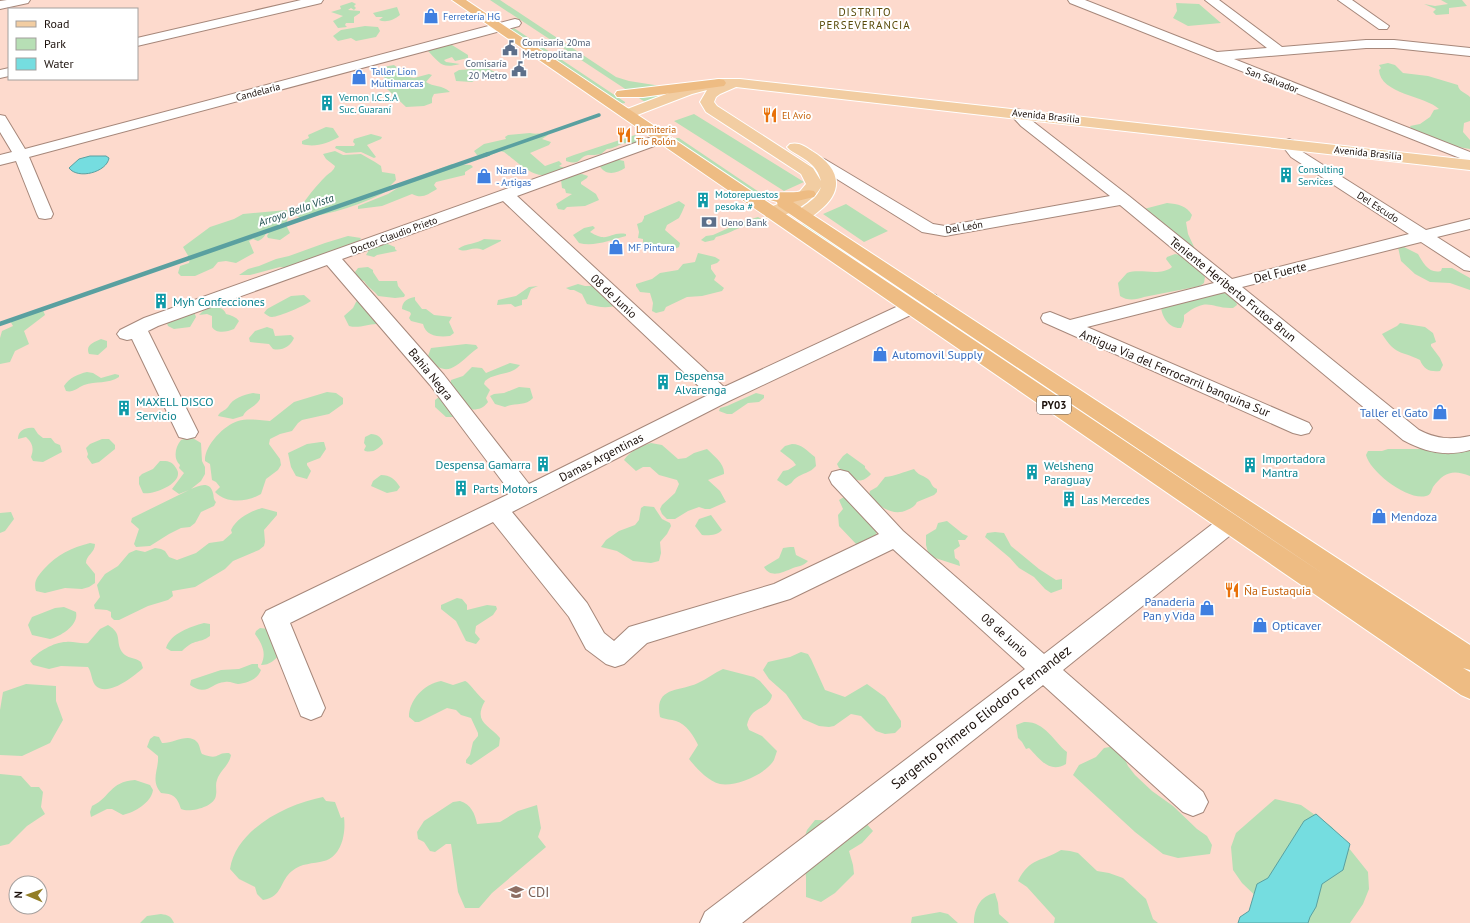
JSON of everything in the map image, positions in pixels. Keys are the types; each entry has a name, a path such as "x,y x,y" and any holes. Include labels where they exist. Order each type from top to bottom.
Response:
{"highway":[{"name":"PY03","path":"458,0 502,22 1238,517 1470,687"},
{"path":"515,23 529,32"},
{"path":"622,94 719,84"},
{"name":"PY03","path":"609,85 622,94 662,138 785,211"},
{"name":"PY03","path":"1238,517 1470,659"}],"main road":[{"name":"Avenida Brasilia","path":"641,116 677,94 719,84 761,84 1021,118"},
{"path":"761,84 734,85 725,87 715,91 707,102 711,109 807,171 814,184 808,194 785,211"},
{"name":"Avenida Brasilia","path":"641,116 710,96 732,99 759,92 1021,118 1293,149 1470,174"},
{"path":"732,99 734,110 820,163 828,176 830,187 819,203 785,211"},
{"name":"Avenida Brasilia","path":"1293,149 1470,164"}],"street":[{"path":"0,5 24,0"},
{"path":"138,42 317,0"},
{"name":"San Salvador","path":"1074,0 1470,157"},
{"path":"1210,0 1279,50"},
{"path":"1344,0 1383,26"},
{"name":"Candelaria","path":"0,160 502,22 515,23"},
{"path":"1212,56 1377,44 1470,52"},
{"path":"0,118 21,155 45,214"},
{"name":"Teniente Heriberto Frutos Brun","path":"1021,118 1123,198 1411,435 1422,442 1432,445 1445,447 1464,445"},
{"name":"Doctor Claudio Prieto","path":"187,432 132,332 151,322 662,138"},
{"name":"Del Escudo","path":"1293,149 1422,236 1470,266"},
{"name":"Del León","path":"820,163 928,228 936,230 945,231 1123,198"},
{"name":"08 de Junio","path":"506,195 722,396"},
{"name":"Del Fuerte","path":"1058,322 1228,285 1470,224"},
{"name":"Bahia Negra","path":"332,258 437,380 525,495"},
{"name":"Damas Argentinas","path":"311,708 275,618 497,510 722,396 920,303"},
{"name":"Antigua Via del Ferrocarril banquina Sur","path":"1058,322 1301,428"},
{"name":"08 de Junio","path":"840,478 896,537 1193,802"},
{"path":"497,510 578,610 595,642 615,656 638,635 781,592 896,537"},
{"name":"Sargento Primero Eliodoro Fernandez","path":"716,923 1238,517"}],"green space":[{"path":"490,0 500,0 616,77 629,81 667,87 667,93 645,102"},
{"path":"1441,0 1462,0 1467,6 1449,8 1449,14 1436,15 1433,12 1436,9 1424,4 1435,6 1448,4"},
{"path":"352,2 356,4 354,6 356,8 354,10 351,8 348,10 360,11 360,13 354,17 354,23 346,23 345,25 347,27 338,28 333,21 343,16 331,12 341,9 340,6"},
{"path":"1176,3 1199,4 1221,23 1188,26 1173,18 1177,11"},
{"path":"397,7 400,15 390,20 379,20 383,17 376,17 373,13"},
{"path":"365,26 378,27 380,31 376,37 356,41 351,38 338,41 333,36 341,30"},
{"path":"514,28 625,103 620,104 510,30"},
{"path":"445,44 452,45 468,55 468,58 455,61 452,57 444,60 446,62 460,64 449,66 441,64 427,50"},
{"path":"1388,63 1395,65 1403,73 1428,76 1458,85 1461,90 1470,97 1470,121 1464,123 1463,132 1470,140 1470,149 1458,147 1412,130 1410,126 1420,124 1430,117 1434,110 1439,109 1424,101 1404,94 1387,84 1381,78 1379,70 1381,68 1379,65"},
{"path":"394,65 400,70 403,76 414,78 429,74 432,75 426,82 444,88 450,92 434,94 432,103 424,106 406,107 386,88 383,67"},
{"path":"487,68 495,72 487,76 482,76 472,82 456,81 454,73 459,70"},
{"path":"694,114 804,182 784,191 674,121"},
{"path":"326,127 333,128 339,137 321,144 302,144 302,141 309,138 308,135"},
{"path":"530,133 548,135 542,139 551,142 549,145 530,153 545,166 559,161 562,164 559,166 565,168 547,175 541,175 524,168 504,152 500,151 489,156 477,155 474,151 484,144 506,139 505,137 508,135"},
{"path":"371,134 382,137 381,139 367,145 376,157 374,158 361,152 346,153 335,148 336,146 354,146 354,139"},
{"path":"635,135 641,141 640,143 626,143 607,149 601,154 585,156 577,162 566,161 566,158"},
{"path":"679,138 759,192 759,194 755,195 674,140"},
{"path":"335,151 343,155 361,154 381,166 382,172 395,174 396,180 390,186 391,189 359,204 312,217 300,218 297,216 298,212 304,202 335,166 326,159 323,154"},
{"path":"615,159 624,161 625,168 614,173 601,169 599,165"},
{"path":"452,164 471,165 473,167 465,172 465,175 436,182 434,185 437,189 424,196 412,194 382,206 358,209 358,206 388,194 412,179"},
{"path":"582,174 588,176 581,182 581,184 596,194 599,200 585,206 567,207 564,210 558,209 556,204 572,194 566,193 565,189 562,188 561,180 558,180 572,175"},
{"path":"679,201 685,205 679,218 667,225 665,230 680,243 679,247 672,250 664,250 663,246 643,244 643,239 638,238 639,232 637,224 642,222 644,216"},
{"path":"1167,203 1182,206 1188,209 1192,215 1190,220 1186,222 1188,234 1195,249 1192,249 1144,209"},
{"path":"846,204 888,231 864,242 823,214"},
{"path":"287,210 288,217 286,225 290,233 280,240 268,238 267,236 269,232 267,231 264,237 260,240 258,241 253,239 249,241 254,253 236,263 226,261 218,262 213,268 195,276 181,276 178,273 180,266 189,263 190,259 183,247 210,227 234,219 243,214"},
{"path":"758,217 765,221 761,226 745,226 716,237 714,240 705,242 701,240 706,236 713,235 742,222"},
{"path":"804,223 908,292 905,294 800,225"},
{"path":"593,226 595,228 590,232 601,237 616,234 626,234 626,236 597,244 579,243 573,235 584,228"},
{"path":"348,236 361,238 359,241 347,245 339,251 318,256 287,268 280,267 250,275 239,275 248,269"},
{"path":"484,239 501,241 483,250 475,248 464,251 458,249 478,242"},
{"path":"385,243 395,247 397,251 374,257 366,255 369,250"},
{"path":"1398,247 1404,247 1418,254 1424,264 1433,271 1437,272 1441,271 1442,268 1452,268 1470,278 1470,290 1450,283 1430,282 1415,274 1401,261"},
{"path":"698,253 715,257 720,260 711,265 711,269 716,276 714,280 724,288 722,291 702,296 687,297 666,307 664,311 656,313 652,311 653,303 650,293 640,292 636,284 652,279 660,273 678,270 683,264 695,262"},
{"path":"1175,254 1184,257 1195,266 1205,277 1204,283 1200,286 1135,299 1126,299 1120,296 1118,283 1127,273 1167,270 1172,267 1166,259 1167,257"},
{"path":"368,267 373,270 379,281 397,281 398,286 405,295 404,297 395,298 378,296 364,281 358,279 355,272 358,268"},
{"path":"578,284 595,286 618,305 602,307 587,304 582,294 566,288"},
{"path":"538,286 531,289 527,299 522,300 522,305 515,307 511,304 497,305 498,300 516,296 529,287"},
{"path":"1219,292 1233,297 1237,305 1233,308 1209,305 1199,306 1184,315 1184,321 1181,328 1170,325 1163,315 1161,307"},
{"path":"304,295 311,301 298,308 272,317 264,313 267,309 291,296"},
{"path":"415,297 415,300 422,309 426,309 434,315 452,317 449,322 454,333 450,336 430,334 427,332 423,324 411,321 409,318 411,314 410,312 402,309 402,306 406,300"},
{"path":"358,300 379,324 357,327 349,326 344,316 353,308"},
{"path":"212,307 221,308 226,314 233,316 239,321 234,329 225,332 216,331 212,327 212,316 207,314 199,315 203,311"},
{"path":"193,309 196,317 190,327 174,329 168,326 166,321"},
{"path":"43,310 45,315 24,331 29,344 15,351 10,362 0,364 0,338 2,331 13,326 9,319"},
{"path":"939,313 1227,509 1226,510 935,314"},
{"path":"1400,323 1425,327 1433,333 1436,342 1431,344 1431,346 1440,358 1443,365 1440,371 1428,370 1423,366 1420,360 1399,352 1391,346 1382,334"},
{"path":"267,327 273,329 275,336 291,335 294,338 288,346 280,349 273,349 269,344 250,342 249,338 255,331"},
{"path":"101,339 107,341 107,347 98,355 89,354 89,346"},
{"path":"466,344 476,345 478,348 458,365 449,369 440,368 428,360 431,348"},
{"path":"510,363 520,365 508,373 493,376 485,381 484,384 490,390 486,398 488,402 481,408 467,409 450,388 451,380 463,376 472,367 482,368 486,373"},
{"path":"87,372 93,373 101,378 115,374 119,375 119,377 111,381 84,385 73,391 66,391 64,386 68,381 77,375"},
{"path":"519,387 530,388 533,398 530,401 505,407 495,404 490,396 504,393"},
{"path":"327,392 336,393 343,398 343,404 329,414 302,420 292,431 280,434 270,439 269,444 280,459 281,465 278,470 266,479 261,494 250,499 231,500 220,496 215,492 220,487 212,480 210,464 205,461 211,443 221,431 233,423 242,420 270,421 294,402"},
{"path":"253,393 260,394 260,399 243,416 233,419 218,416 235,399"},
{"path":"756,393 764,395 764,398 759,402 748,403 732,414 719,411 720,408"},
{"path":"439,397 445,397 454,417 446,417 435,407 435,400"},
{"path":"34,428 43,438 51,438 55,443 60,445 62,452 43,462 33,461 31,457 33,449 30,442 26,437 18,439 18,436 23,430"},
{"path":"371,434 379,437 383,444 373,451 365,451 365,437"},
{"path":"191,437 201,443 202,461 205,467 205,474 201,481 191,489 204,485 209,486 216,502 214,506 201,512 195,523 190,527 181,528 150,546 136,547 134,544 139,529 131,522 132,518 189,490 179,494 172,489 184,473 179,468 180,465 176,460 177,446 181,440"},
{"path":"102,439 109,439 115,445 115,449 99,462 92,464 87,457 88,454 86,448 90,444"},
{"path":"324,442 326,449 320,458 307,463 311,471 307,479 296,476 291,467 288,453 307,444"},
{"path":"651,443 662,445 678,459 686,458 694,453 707,449 716,457 724,470 724,474 708,480 720,491 726,502 710,509 699,507 688,511 675,519 667,519 662,514 660,509 662,505 675,493 679,484 677,480 659,475 650,467 643,467 636,471 624,460 636,449"},
{"path":"792,444 802,447 815,457 816,466 786,486 777,480 783,471 796,465 780,451 785,446"},
{"path":"1470,444 1470,476 1454,472 1449,473 1437,482 1430,494 1426,496 1410,494 1391,484 1375,469 1369,462 1366,455 1368,451 1382,451 1388,449 1424,449"},
{"path":"847,453 865,466 871,474 862,480 858,480 854,479 839,468 837,464"},
{"path":"160,461 168,461 173,464 178,472 177,477 170,485 158,491 143,493 139,484 139,477 153,469"},
{"path":"914,469 928,479 937,489 937,492 934,495 917,502 909,509 902,512 896,512 881,506 869,495 870,491 877,487 885,477"},
{"path":"381,475 390,477 394,480 400,487 397,491 387,493 371,486 373,481"},
{"path":"844,497 857,509 857,511 866,513 878,528 875,538 857,545 839,526 838,515 843,509 839,500"},
{"path":"644,506 654,507 662,519 670,523 671,526 667,534 660,542 661,553 659,561 651,563 633,561 617,551 601,547 606,540 619,531 635,525 639,520 641,508"},
{"path":"262,508 277,512 277,515 264,530 264,546 259,550 233,561 225,569 195,587 172,591 173,596 168,600 148,606 119,620 114,620 111,617 111,612 107,610 95,609 94,605 100,597 97,585 105,574 118,566 129,553 136,550 145,552 155,548 165,551 169,557 177,560 196,553 209,543 223,541 232,533 231,530 240,519 253,511"},
{"path":"11,512 14,519 5,531 0,533 0,513"},
{"path":"711,515 722,530 713,535 702,535 695,526 699,519"},
{"path":"947,521 963,534 968,536 965,540 958,540 960,546 954,550 955,558 959,561 960,566 929,556 926,545 926,535 936,529 938,523"},
{"path":"987,533 1004,533 1011,546 1039,569 1056,580 1062,579 1062,589 1051,593 1034,577 1019,568 1010,558 985,537"},
{"path":"90,543 95,544 95,547 87,558 86,563 95,574 95,583 82,589 65,588 45,593 36,591 35,584 37,579 54,559 65,552"},
{"path":"794,547 796,555 808,561 803,565 777,574 767,571 764,567 779,558 783,548"},
{"path":"457,598 462,599 467,605 467,610 487,605 496,606 497,609 493,615 476,626 475,633 480,639 476,644 466,641 456,621 441,609 441,605"},
{"path":"64,607 76,612 76,617 72,625 64,633 50,639 32,635 28,625 32,617 55,608"},
{"path":"204,623 210,624 210,636 190,644 182,651 171,651 166,648 172,638 182,631"},
{"path":"108,625 116,631 122,652 126,656 141,662 143,668 120,685 113,688 100,688 95,685 88,667 61,666 49,669 33,665 30,661 41,651 61,642 88,643 100,629"},
{"path":"260,628 269,629 280,654 272,662 261,665 264,653 260,641 255,634"},
{"path":"801,652 808,654 825,690 845,697 867,684 885,697 901,721 901,727 895,733 885,734 876,731 861,716 851,714 834,726 829,727 819,726 803,719 786,694 769,679 763,670 768,662 790,657"},
{"path":"252,664 258,664 258,667 261,670 255,678 248,682 238,684 225,682 205,690 201,690 190,685 191,680 221,670 239,669"},
{"path":"723,669 754,677 760,681 772,695 767,704 752,714 747,725 749,730 762,736 777,751 774,760 758,775 742,781 727,784 720,784 711,780 692,763 689,759 698,745 694,738 680,723 660,717 659,707 664,695 698,683"},
{"path":"441,681 453,685 465,681 469,684 485,701 482,708 481,718 500,738 499,746 471,765 466,763 466,760 470,755 473,742 478,736 478,733 471,718 461,715 456,710 447,708 419,722 415,722 409,717 415,699 423,689"},
{"path":"26,684 56,686 56,701 63,720 50,743 22,756 0,755 0,710 3,692"},
{"path":"1024,722 1038,725 1048,732 1067,752 1066,764 1060,767 1049,766 1029,748 1026,749 1018,738 1016,725"},
{"path":"154,736 159,737 162,743 185,738 193,739 198,743 202,754 212,757 225,753 229,753 231,755 218,777 215,799 211,803 202,808 185,810 181,809 174,796 161,793 155,779 158,756 147,747 150,739"},
{"path":"1115,746 1122,753 1128,766 1135,775 1152,791 1173,806 1197,829 1207,836 1212,845 1210,854 1178,858 1163,854 1135,832 1073,775 1079,765 1096,757 1104,748"},
{"path":"0,774 21,776 31,787 39,787 43,792 41,807 45,814 27,826 9,844 0,846"},
{"path":"135,780 150,785 153,790 152,795 146,803 132,812 123,815 112,809 107,809 91,817 90,812 92,806 115,787 126,781"},
{"path":"323,797 326,801 335,802 341,818 344,817 343,837 339,849 330,858 324,861 303,865 296,868 285,879 278,892 263,900 257,894 255,887 239,879 230,869 234,855 242,842 253,830 265,821 279,812 309,800"},
{"path":"1275,799 1301,805 1332,827 1368,872 1369,889 1363,904 1350,923 1268,923 1264,904 1242,883 1233,870 1231,847 1236,833"},
{"path":"453,802 464,802 470,807 477,824 500,822 518,811 537,805 541,828 538,837 546,847 492,893 479,908 465,908 458,892 451,844 446,844 435,852 430,851 424,842 418,839 417,832 424,821"},
{"path":"815,820 864,821 873,831 862,843 849,851 854,874 835,893 821,902 806,897 806,877 802,845 807,830"},
{"path":"1061,850 1078,853 1097,871 1123,878 1146,899 1153,919 1158,923 1054,923 1055,918 1027,887 1018,881 1027,868 1032,864"},
{"path":"995,893 999,914 1009,923 974,923 975,913 979,904 985,897"},
{"path":"940,912 948,914 958,923 911,923 912,917"},
{"path":"161,914 169,916 174,923 140,923 147,916"}],"water":[{"path":"90,156 106,156 109,158 103,167 92,173 85,174 73,172 69,168 79,159"},
{"path":"1316,814 1350,844 1343,870 1322,884 1316,907 1308,923 1238,923 1240,917 1249,911 1257,884 1268,878 1304,821"}],"waterway":[{"name":"Arroyo Bella Vista","path":"485,155 599,115"},
{"name":"Arroyo Bella Vista","path":"0,324 488,154"}],"place":[{"name":"Ferretería HG","path":"431,16"},
{"name":"Comisaría 20ma Metropolitana","path":"510,48"},
{"name":"Comisaría 20 Metro","path":"519,69"},
{"name":"Taller Lion Multimarcas","path":"359,77"},
{"name":"Vernon I.C.S.A Suc. Guaraní","path":"327,103"},
{"name":"El Avio","path":"770,115"},
{"name":"Lomiteria Tío Rolón","path":"624,135"},
{"name":"Consulting Services","path":"1286,175"},
{"name":"Narella - Artigas","path":"484,176"},
{"name":"Motorepuestos pesoka #","path":"703,200"},
{"name":"Ueno Bank","path":"709,222"},
{"name":"MF Pintura","path":"616,247"},
{"name":"Myh Confecciones","path":"161,301"},
{"name":"Automovil Supply","path":"880,354"},
{"name":"Despensa Alvarenga","path":"663,382"},
{"name":"MAXELL DISCO Servicio","path":"124,408"},
{"name":"Taller el Gato","path":"1440,412"},
{"name":"Despensa Gamarra","path":"543,464"},
{"name":"Importadora Mantra","path":"1250,465"},
{"name":"Welsheng Paraguay","path":"1032,472"},
{"name":"Parts Motors","path":"461,488"},
{"name":"Las Mercedes","path":"1069,499"},
{"name":"Mendoza","path":"1379,516"},
{"name":"Ña Eustaquia","path":"1232,590"},
{"name":"Panaderia Pan y Vida","path":"1207,608"},
{"name":"Opticaver","path":"1260,625"},
{"name":"CDI","path":"516,892"}],"district":[{"name":"DISTRITO PERSEVERANCIA","path":"865,18"}]}
